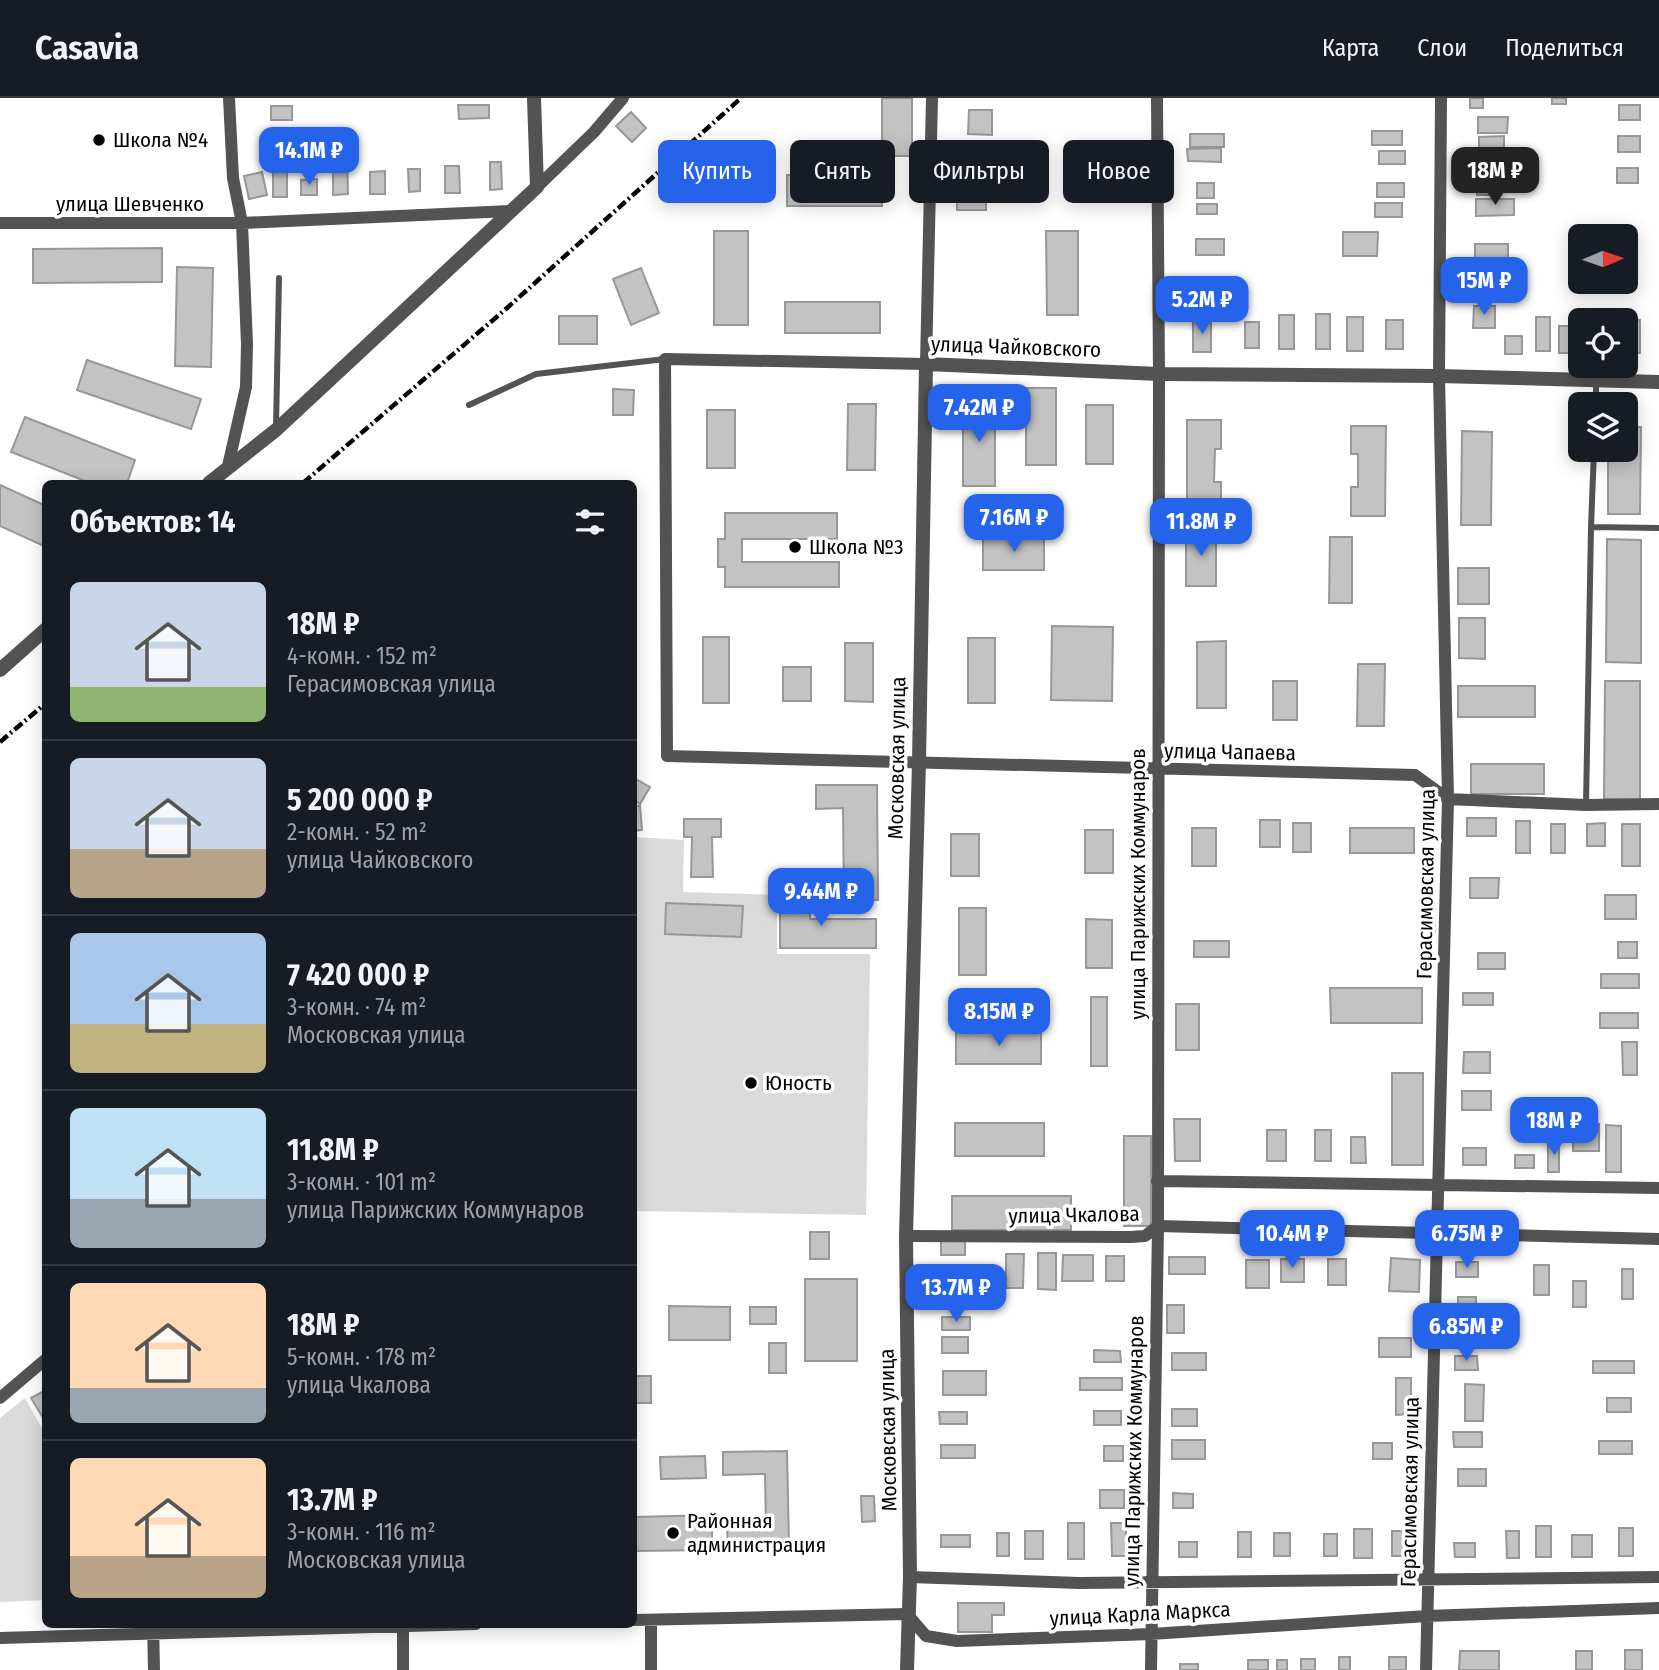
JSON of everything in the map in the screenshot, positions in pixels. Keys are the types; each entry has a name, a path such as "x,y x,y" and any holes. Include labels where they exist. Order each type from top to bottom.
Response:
{"street":[{"path":"228,466 246,387 247,344 242,223 233,178 229,98"},
{"path":"534,98 537,187"},
{"path":"212,480 276,430 512,211 594,132 623,98"},
{"name":"Московская улица","path":"907,1670 910,1577 906,1236 919,762 932,98"},
{"name":"улица Парижских Коммунаров","path":"1151,1670 1150,1581 1158,1226 1157,98"},
{"name":"Герасимовская улица","path":"1426,1670 1426,1580 1448,799 1439,376 1441,98"},
{"name":"улица Шевченко","path":"0,223 242,223 512,211"},
{"name":"улица Чайковского","path":"665,359 926,364 1159,374 1439,376 1659,382"},
{"name":"улица Чапаева","path":"665,359 667,756 1415,775 1448,799"},
{"path":"0,670 42,633"},
{"path":"1448,799 1586,806 1659,804"},
{"name":"улица Чкалова","path":"1157,1181 1659,1188"},
{"name":"улица Чкалова","path":"906,1236 1130,1237 1145,1236 1158,1226 1659,1239"},
{"path":"0,1398 42,1362"},
{"name":"улица Карла Маркса","path":"910,1577 1079,1583 1659,1577"},
{"name":"улица Карла Маркса","path":"908,1614 926,1636 957,1641 1151,1634 1427,1616 1659,1608"},
{"path":"637,1620 908,1614"},
{"path":"650,1620 651,1670"},
{"path":"0,1638 154,1628 154,1670"},
{"path":"403,1628 403,1670"}],"lane":[{"path":"276,430 279,278"},
{"path":"469,405 536,374 665,359"},
{"path":"1596,380 1596,392"},
{"path":"1586,806 1594,462"},
{"path":"1591,527 1659,528"}],"shaded area":[{"name":"Юность","path":"637,837 684,840 683,892 777,895 777,954 870,954 866,1215 637,1211"},
{"path":"25,1398 42,1429 42,1600 0,1602 0,1418"}],"building":[{"path":"882,98 912,98 912,140 909,140 909,156 895,156 895,140 882,140"},
{"path":"1470,98 1483,98 1483,108 1470,108"},
{"path":"1552,98 1566,98 1566,104 1552,104"},
{"path":"458,105 489,105 489,118 459,119"},
{"path":"1619,105 1640,105 1640,120 1619,120"},
{"path":"271,106 292,106 292,120 271,120"},
{"path":"969,110 992,110 992,135 968,134"},
{"path":"631,112 646,128 632,142 616,126"},
{"path":"1478,117 1508,117 1507,133 1478,133"},
{"path":"1372,131 1402,131 1402,145 1372,145"},
{"path":"1190,134 1224,134 1224,147 1190,147"},
{"path":"1504,136 1504,151 1479,151 1479,137"},
{"path":"1618,136 1640,136 1640,152 1618,152"},
{"path":"1221,148 1221,162 1188,161 1187,149"},
{"path":"333,149 347,149 348,194 333,195"},
{"path":"1379,151 1405,151 1405,164 1379,164"},
{"path":"490,162 501,162 502,189 490,190"},
{"path":"445,166 459,166 460,193 445,193"},
{"path":"1617,168 1638,168 1638,183 1617,183"},
{"path":"408,169 420,169 420,191 409,192"},
{"path":"287,170 287,197 273,197 273,171"},
{"path":"385,171 385,194 370,194 370,172"},
{"path":"262,172 267,195 249,199 244,176"},
{"path":"787,175 790,175 790,203 882,203 882,206 787,206"},
{"path":"1477,176 1499,176 1499,195 1477,195"},
{"path":"317,179 317,195 301,195 301,180"},
{"path":"1197,183 1214,183 1214,198 1197,198"},
{"path":"1377,183 1404,183 1404,197 1377,197"},
{"path":"1476,199 1514,199 1514,215 1476,216"},
{"path":"957,203 986,203 986,210 957,210"},
{"path":"1375,203 1402,203 1402,217 1375,217"},
{"path":"1197,204 1217,204 1217,214 1197,214"},
{"path":"714,231 748,231 748,325 714,325"},
{"path":"1046,231 1078,231 1078,315 1047,315"},
{"path":"1343,232 1378,232 1377,256 1343,256"},
{"path":"1196,239 1224,239 1224,255 1196,255"},
{"path":"1475,244 1508,244 1508,260 1475,260"},
{"path":"162,248 162,282 33,283 33,249"},
{"path":"177,267 213,268 211,367 175,366"},
{"path":"641,268 659,313 631,325 613,279"},
{"path":"1475,268 1500,268 1500,293 1475,293"},
{"path":"785,302 880,302 880,333 785,333"},
{"path":"1474,306 1495,306 1495,328 1473,328"},
{"path":"1316,314 1330,314 1330,349 1316,349"},
{"path":"1279,315 1294,315 1294,349 1279,349"},
{"path":"559,316 597,316 597,344 559,344"},
{"path":"1347,317 1363,317 1363,351 1347,351"},
{"path":"1536,317 1550,317 1550,351 1536,351"},
{"path":"1193,320 1211,320 1211,352 1193,352"},
{"path":"1386,320 1403,320 1403,349 1386,349"},
{"path":"1638,320 1640,320 1638,353"},
{"path":"1245,322 1259,322 1259,348 1245,348"},
{"path":"1559,326 1568,326 1568,353 1559,353"},
{"path":"1505,336 1522,336 1522,354 1505,354"},
{"path":"87,360 201,399 191,429 77,390"},
{"path":"1026,388 1056,388 1056,465 1026,465"},
{"path":"613,389 634,390 633,415 613,415"},
{"path":"963,401 995,401 995,486 963,486"},
{"path":"848,404 876,404 875,470 847,470"},
{"path":"1086,405 1113,405 1113,464 1086,464"},
{"path":"707,410 735,410 735,468 707,468"},
{"path":"25,417 135,460 128,480 82,480 11,452"},
{"path":"1187,420 1221,420 1221,449 1215,449 1214,482 1221,482 1221,510 1187,510"},
{"path":"1351,426 1386,426 1385,516 1351,516 1351,487 1358,487 1358,454 1351,454"},
{"path":"1638,427 1641,427 1640,514 1608,514 1608,462 1638,462"},
{"path":"1462,431 1492,432 1491,525 1461,525"},
{"path":"0,485 42,504 42,545 0,526"},
{"path":"725,513 837,513 837,539 742,539 742,562 839,562 839,587 725,587 725,567 718,567 718,539 725,539"},
{"path":"1186,529 1216,529 1216,586 1186,586"},
{"path":"1330,537 1352,537 1352,603 1329,603"},
{"path":"983,538 1044,538 1044,570 983,570"},
{"path":"1607,539 1641,540 1641,663 1606,662"},
{"path":"1458,568 1489,568 1489,604 1458,604"},
{"path":"1459,618 1485,618 1485,659 1459,658"},
{"path":"1052,626 1113,627 1112,701 1051,700"},
{"path":"703,637 729,637 729,703 703,703"},
{"path":"968,638 995,638 995,703 968,703"},
{"path":"1226,641 1226,708 1197,708 1197,642"},
{"path":"845,643 873,643 873,702 845,701"},
{"path":"1358,664 1385,664 1384,726 1357,726"},
{"path":"783,667 811,667 811,701 783,701"},
{"path":"1273,681 1297,681 1297,720 1273,720"},
{"path":"1605,681 1640,681 1640,800 1604,799"},
{"path":"1458,686 1535,686 1535,717 1458,717"},
{"path":"1471,764 1544,764 1544,794 1471,794"},
{"path":"637,780 650,787 640,804 637,802"},
{"path":"816,785 877,785 878,900 844,900 843,808 816,809"},
{"path":"637,806 640,806 642,830 637,831"},
{"path":"1467,818 1496,818 1496,836 1467,836"},
{"path":"684,819 721,819 721,837 712,837 713,877 691,877 692,837 684,837"},
{"path":"1260,820 1280,820 1280,847 1260,847"},
{"path":"1516,821 1530,821 1530,853 1516,853"},
{"path":"1293,823 1311,823 1311,852 1293,852"},
{"path":"1605,823 1605,846 1587,846 1587,824"},
{"path":"1551,824 1565,824 1565,853 1551,853"},
{"path":"1622,824 1640,824 1640,866 1622,866"},
{"path":"1192,828 1216,828 1216,866 1192,866"},
{"path":"1350,828 1414,828 1414,853 1350,853"},
{"path":"1085,830 1113,830 1113,873 1085,873"},
{"path":"951,834 979,834 979,876 951,876"},
{"path":"1470,878 1499,878 1498,898 1470,898"},
{"path":"1605,895 1636,895 1636,919 1605,919"},
{"path":"780,896 810,896 810,919 876,919 876,948 780,948"},
{"path":"666,903 743,906 741,937 665,934"},
{"path":"959,908 986,908 986,975 959,975"},
{"path":"1420,918 1435,918 1435,932 1420,932"},
{"path":"1086,919 1112,920 1112,968 1086,968"},
{"path":"1194,941 1229,941 1229,957 1194,957"},
{"path":"1618,942 1637,942 1637,958 1618,958"},
{"path":"1478,953 1505,953 1505,969 1478,969"},
{"path":"1601,974 1639,974 1639,988 1601,988"},
{"path":"1330,988 1422,988 1422,1023 1331,1023"},
{"path":"1463,993 1493,993 1493,1005 1463,1005"},
{"path":"1091,997 1107,997 1107,1066 1091,1066"},
{"path":"1176,1004 1199,1004 1199,1050 1176,1050"},
{"path":"1600,1013 1638,1013 1638,1028 1600,1028"},
{"path":"956,1032 1041,1032 1041,1064 956,1064"},
{"path":"1622,1042 1637,1042 1637,1075 1623,1075"},
{"path":"1464,1052 1490,1052 1490,1073 1463,1073"},
{"path":"1392,1073 1423,1073 1423,1165 1392,1165"},
{"path":"1462,1091 1491,1091 1491,1110 1462,1110"},
{"path":"1174,1119 1200,1119 1200,1161 1175,1161"},
{"path":"955,1123 1044,1123 1044,1156 955,1156"},
{"path":"1573,1124 1599,1124 1599,1151 1573,1151"},
{"path":"1606,1125 1621,1126 1621,1172 1606,1172"},
{"path":"1267,1130 1286,1130 1286,1161 1267,1161"},
{"path":"1315,1130 1331,1130 1331,1161 1315,1161"},
{"path":"1124,1136 1151,1136 1151,1226 1124,1226"},
{"path":"1351,1137 1365,1137 1366,1163 1351,1163"},
{"path":"1548,1142 1559,1142 1559,1172 1548,1172"},
{"path":"1463,1148 1486,1148 1486,1165 1463,1165"},
{"path":"1515,1155 1534,1155 1534,1168 1515,1168"},
{"path":"952,1196 1071,1196 1071,1230 952,1230"},
{"path":"810,1232 829,1232 829,1259 810,1259"},
{"path":"941,1240 965,1240 965,1255 941,1255"},
{"path":"1038,1253 1056,1253 1056,1290 1038,1289"},
{"path":"1006,1254 1024,1254 1023,1288 1006,1288"},
{"path":"1063,1255 1093,1255 1093,1281 1062,1281"},
{"path":"1106,1256 1124,1256 1124,1281 1106,1281"},
{"path":"1169,1257 1205,1257 1205,1274 1169,1274"},
{"path":"1391,1258 1420,1260 1419,1292 1389,1291"},
{"path":"1281,1259 1304,1259 1304,1282 1281,1282"},
{"path":"1328,1259 1346,1259 1346,1285 1328,1285"},
{"path":"1246,1260 1269,1260 1269,1288 1246,1288"},
{"path":"1456,1262 1478,1262 1478,1277 1456,1277"},
{"path":"1534,1265 1549,1265 1549,1295 1534,1295"},
{"path":"1622,1269 1633,1269 1633,1299 1622,1299"},
{"path":"805,1279 857,1279 857,1361 805,1361"},
{"path":"1573,1281 1586,1281 1586,1307 1573,1307"},
{"path":"942,1287 967,1287 967,1300 942,1300"},
{"path":"1458,1297 1476,1297 1476,1310 1458,1310"},
{"path":"1167,1305 1184,1305 1184,1333 1167,1333"},
{"path":"669,1306 730,1307 730,1340 669,1340"},
{"path":"750,1307 776,1307 776,1324 750,1324"},
{"path":"942,1317 970,1317 970,1330 942,1330"},
{"path":"1458,1323 1478,1323 1478,1335 1457,1335"},
{"path":"942,1337 968,1337 968,1353 942,1353"},
{"path":"1379,1338 1411,1338 1411,1357 1379,1357"},
{"path":"769,1343 786,1343 786,1373 769,1373"},
{"path":"1094,1350 1120,1351 1121,1362 1094,1362"},
{"path":"1172,1353 1206,1353 1206,1370 1172,1370"},
{"path":"1455,1356 1477,1356 1478,1370 1455,1370"},
{"path":"1593,1361 1634,1361 1634,1373 1593,1373"},
{"path":"943,1371 986,1371 986,1395 943,1395"},
{"path":"637,1376 651,1376 651,1403 637,1403"},
{"path":"1080,1378 1122,1378 1122,1390 1080,1390"},
{"path":"1396,1378 1411,1378 1411,1414 1396,1415"},
{"path":"1465,1384 1484,1385 1483,1421 1465,1421"},
{"path":"42,1392 42,1416 31,1398"},
{"path":"1607,1398 1631,1398 1631,1412 1607,1412"},
{"path":"1172,1409 1197,1409 1197,1426 1172,1426"},
{"path":"1094,1411 1121,1411 1121,1425 1094,1425"},
{"path":"939,1412 967,1412 967,1424 940,1424"},
{"path":"1453,1432 1482,1432 1482,1447 1454,1447"},
{"path":"1172,1440 1205,1440 1205,1459 1172,1459"},
{"path":"1599,1441 1632,1441 1632,1454 1599,1454"},
{"path":"1373,1443 1392,1443 1392,1459 1373,1459"},
{"path":"941,1445 975,1445 975,1458 941,1458"},
{"path":"1104,1446 1123,1446 1123,1461 1104,1461"},
{"path":"787,1451 789,1546 728,1547 727,1528 766,1527 765,1474 723,1475 723,1452"},
{"path":"705,1456 706,1478 661,1479 660,1457"},
{"path":"1458,1469 1486,1469 1486,1486 1458,1486"},
{"path":"1100,1490 1124,1490 1124,1508 1100,1508"},
{"path":"1173,1493 1193,1494 1193,1508 1173,1508"},
{"path":"861,1496 874,1496 875,1521 862,1522"},
{"name":"Районная администрация","path":"712,1515 712,1550 637,1551 637,1517"},
{"path":"1068,1523 1084,1523 1084,1559 1068,1559"},
{"path":"1111,1523 1126,1523 1126,1556 1112,1556"},
{"path":"1536,1526 1551,1526 1551,1557 1536,1557"},
{"path":"1619,1528 1633,1528 1633,1556 1619,1556"},
{"path":"1354,1529 1372,1529 1372,1558 1354,1558"},
{"path":"1025,1531 1043,1531 1043,1559 1025,1559"},
{"path":"1392,1531 1407,1531 1407,1556 1392,1556"},
{"path":"1506,1531 1519,1531 1519,1558 1507,1558"},
{"path":"1238,1532 1251,1532 1251,1557 1238,1557"},
{"path":"997,1533 1009,1533 1009,1556 997,1556"},
{"path":"1274,1533 1290,1533 1290,1556 1274,1556"},
{"path":"1324,1534 1337,1534 1337,1556 1324,1556"},
{"path":"941,1535 970,1535 970,1547 941,1547"},
{"path":"1572,1535 1592,1535 1592,1557 1572,1557"},
{"path":"1179,1542 1197,1542 1197,1557 1179,1557"},
{"path":"1454,1543 1475,1543 1475,1557 1455,1557"},
{"path":"958,1603 1004,1603 1004,1615 992,1615 992,1632 958,1632"},
{"path":"1625,1650 1642,1650 1642,1670 1625,1670"},
{"path":"1460,1651 1499,1651 1499,1670 1459,1670"},
{"path":"1576,1651 1592,1651 1592,1670 1576,1670"},
{"path":"1339,1657 1350,1657 1350,1670 1339,1670"},
{"path":"1389,1657 1406,1657 1406,1670 1389,1670"},
{"path":"1301,1659 1315,1659 1315,1670 1301,1670"},
{"path":"1248,1660 1268,1660 1268,1670 1248,1670"},
{"path":"1277,1660 1287,1660 1287,1670 1277,1670"},
{"path":"1180,1664 1198,1664 1198,1670 1180,1670"}],"railway":[{"path":"306,480 507,308 741,98"},
{"path":"0,742 42,706"}],"place":[{"name":"Школа №4","path":"99,140"},
{"name":"Школа №3","path":"795,547"},
{"name":"Юность","path":"751,1083"},
{"name":"Районная администрация","path":"673,1533"}]}
